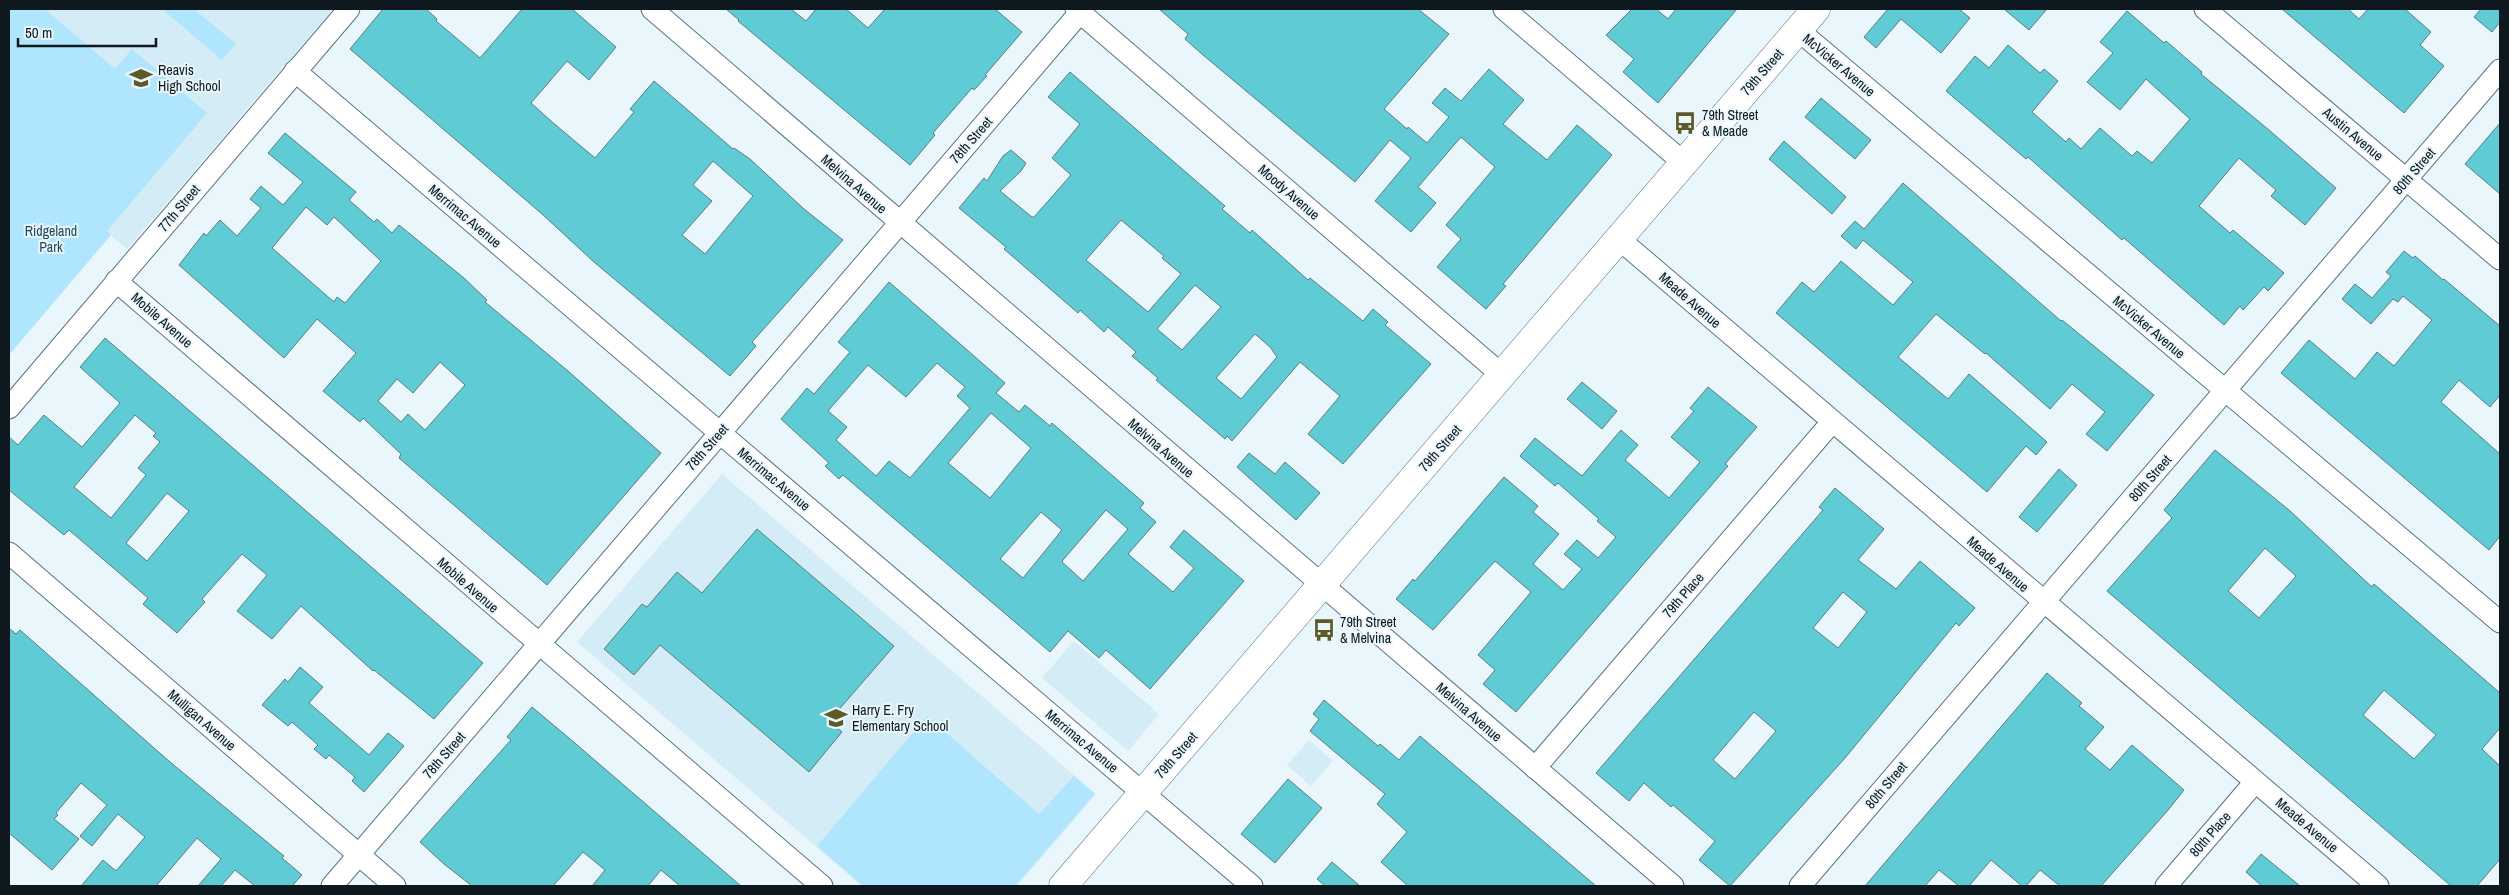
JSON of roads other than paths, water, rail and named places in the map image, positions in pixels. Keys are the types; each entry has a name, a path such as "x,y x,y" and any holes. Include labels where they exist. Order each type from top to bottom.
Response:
{"main road":[{"name":"79th Street","path":"1063,886 1816,9"}],"street":[{"name":"77th Street","path":"9,408 349,9"},
{"name":"Melvina Avenue","path":"652,9 1673,886"},
{"path":"1504,9 1684,163"},
{"name":"Austin Avenue","path":"2205,9 2500,259"},
{"name":"78th Street","path":"332,886 1080,10"},
{"name":"Moody Avenue","path":"1080,10 1502,375"},
{"name":"McVicker Avenue","path":"1798,30 2500,622"},
{"name":"80th Street","path":"1800,886 2500,70"},
{"name":"Merrimac Avenue","path":"296,71 1252,886"},
{"name":"Meade Avenue","path":"1618,240 2378,886"},
{"name":"Mobile Avenue","path":"116,281 538,645 822,886"},
{"name":"79th Place","path":"1535,768 1832,422"},
{"name":"Mulligan Avenue","path":"9,553 395,886"},
{"name":"80th Place","path":"2166,886 2255,782"}],"place":[{"name":"Reavis High School","path":"141,78"},
{"name":"79th Street & Meade","path":"1685,123"},
{"name":"79th Street & Melvina","path":"1324,630"},
{"name":"Harry E. Fry Elementary School","path":"836,718"}],"park label":[{"name":"Ridgeland Park","path":"51,240"}]}
